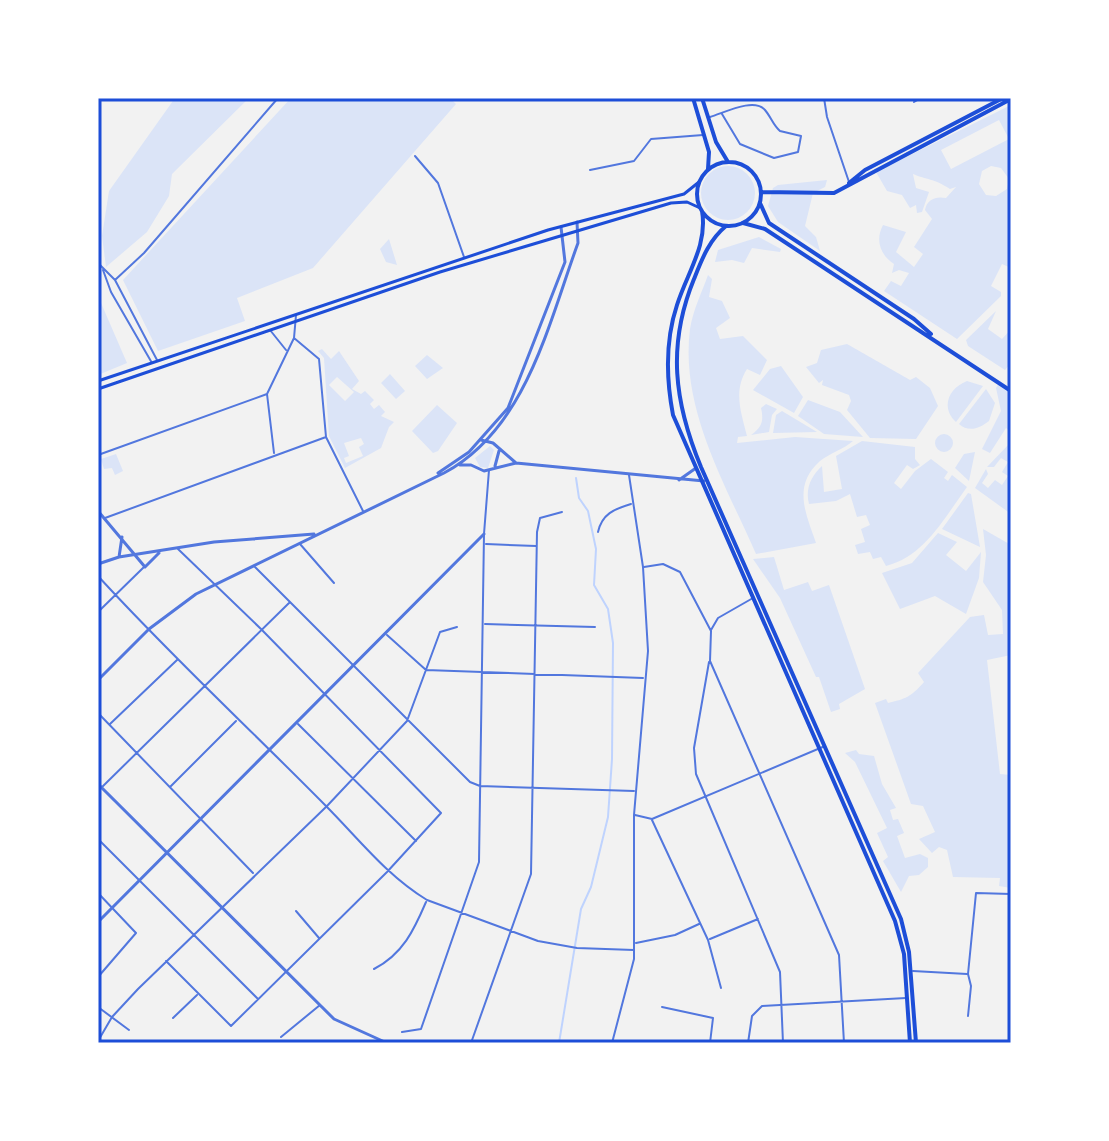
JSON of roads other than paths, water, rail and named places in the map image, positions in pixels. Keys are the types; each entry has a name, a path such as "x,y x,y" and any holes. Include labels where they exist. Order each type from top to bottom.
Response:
{"main road":[{"path":"104,387 100,381 296,314 577,222 684,194 708,170 710,158 693,98"},
{"path":"702,98 716,142 728,162"},
{"path":"849,183 865,170 1003,98"},
{"path":"761,192 823,195 1011,99"},
{"path":"708,170 728,162 750,169 761,192 760,203 769,223 914,319 935,339"},
{"path":"699,182 697,195 703,238 677,305 667,357 673,415 901,919 911,971 913,1043"},
{"path":"98,389 562,233 671,203 687,202 701,209 708,218 726,226 743,223 765,229 1011,391"},
{"path":"743,223 760,203"},
{"path":"698,468 681,413 674,355 684,305 706,249 726,226"},
{"path":"823,746 903,947 913,1043"}],"street":[{"path":"115,280 144,253 278,98"},
{"path":"824,98 827,117 849,183"},
{"path":"914,102 921,98"},
{"path":"709,118 754,104 761,106 780,131 801,136 798,152 774,158 740,144 722,114"},
{"path":"590,170 634,161 645,144 662,135 690,138 704,135"},
{"path":"415,156 438,183 464,259"},
{"path":"98,680 149,629 180,604 214,584 459,465 488,441 522,389 578,243 577,222"},
{"path":"435,476 469,452 508,408 566,255 561,227"},
{"path":"98,263 115,280 155,362"},
{"path":"103,269 111,292 155,362"},
{"path":"274,455 267,394 294,338 296,314"},
{"path":"269,329 286,351"},
{"path":"294,338 319,359 326,437 363,512"},
{"path":"98,455 267,394"},
{"path":"495,467 498,449 496,433"},
{"path":"105,518 326,437"},
{"path":"481,440 488,441 516,463"},
{"path":"469,452 471,465"},
{"path":"459,465 489,470 516,463 704,481"},
{"path":"679,480 698,468"},
{"path":"402,1032 421,1029 479,862 484,534 489,470"},
{"path":"612,1043 629,987 634,950 635,791 648,636 643,567 629,474"},
{"path":"598,532 601,520 607,514 632,504"},
{"path":"98,511 145,567"},
{"path":"471,1043 531,874 536,547 540,518 545,513 562,512"},
{"path":"98,564 119,557 177,548 318,533"},
{"path":"98,922 484,534"},
{"path":"119,557 122,537"},
{"path":"299,543 334,583"},
{"path":"484,544 536,547"},
{"path":"166,961 229,1026 259,1000 417,842 441,813 177,548"},
{"path":"98,612 159,552"},
{"path":"643,567 663,564 680,572 711,631"},
{"path":"253,565 466,779 480,786 635,791"},
{"path":"98,576 237,720 327,806 387,872 427,900 510,933 577,948 634,950"},
{"path":"757,597 718,618 711,631 710,661 694,748 696,774 780,972 783,1043"},
{"path":"290,603 99,787 320,1005 347,1027 387,1043"},
{"path":"484,624 595,627"},
{"path":"98,1041 112,1017 166,961 327,806 407,721 440,632 457,627"},
{"path":"386,634 426,670 645,678"},
{"path":"109,725 178,659"},
{"path":"710,661 839,955 844,1043"},
{"path":"98,713 255,874"},
{"path":"170,787 237,720"},
{"path":"297,723 417,842"},
{"path":"634,815 652,819 706,799 823,746"},
{"path":"652,819 708,940 721,988"},
{"path":"98,839 259,1000"},
{"path":"98,893 136,933 98,977"},
{"path":"968,1016 971,986 968,974 976,893 1011,894"},
{"path":"374,969 389,961 407,943 427,900"},
{"path":"296,911 320,939"},
{"path":"708,940 758,919"},
{"path":"634,944 675,935 700,923"},
{"path":"911,971 968,974"},
{"path":"173,1018 198,994"},
{"path":"748,1043 754,1010 762,1006 908,997"},
{"path":"281,1037 320,1005"},
{"path":"98,1007 129,1030"},
{"path":"662,1007 713,1018 710,1043"},
{"path":"942,1043 975,1043"}],"waterway":[{"path":"559,1043 581,909 591,887 608,817 612,759 613,643 608,609 594,585 596,549 588,511 579,498 576,478"}]}
